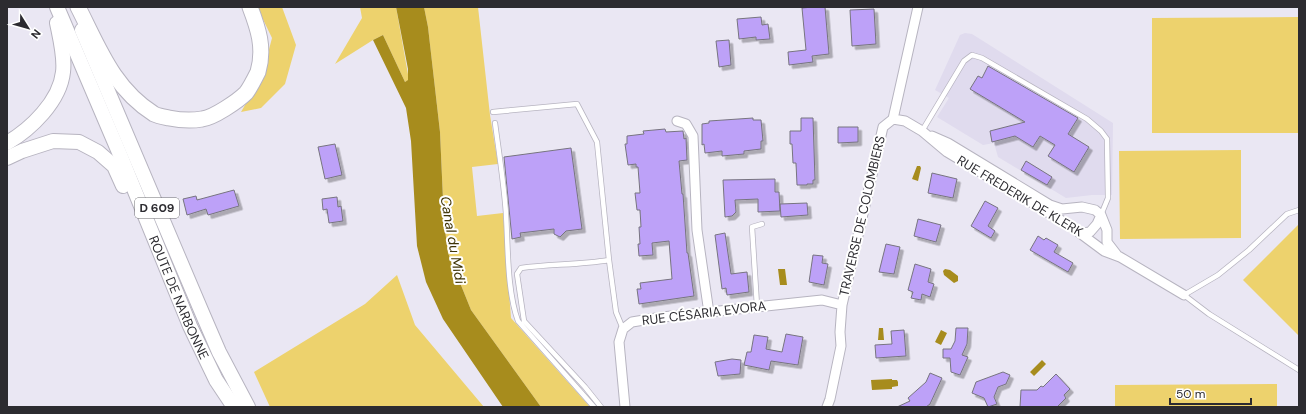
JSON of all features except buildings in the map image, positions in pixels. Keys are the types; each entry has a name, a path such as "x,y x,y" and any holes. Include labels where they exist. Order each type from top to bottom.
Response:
{"highway":[{"path":"78,7 105,61 119,84 136,101 156,115 179,120 203,119 225,109 246,93 258,72 261,49 259,29 250,7"}],"main road":[{"path":"7,143 19,136 36,121 53,98 59,86 63,72 61,42 53,7"},
{"name":"ROUTE DE NARBONNE","path":"57,7 121,157 190,326 216,380 234,407"},
{"name":"ROUTE DE NARBONNE","path":"72,7 219,352 248,407"},
{"path":"7,158 22,151 53,141 79,142 98,152 114,166 169,276"}],"street":[{"name":"TRAVERSE DE COLOMBIERS","path":"827,407 841,346 840,332 842,305 882,127 893,119 918,7"},
{"name":"RUE FREDERIK DE KLERK","path":"893,119 905,121 922,132 947,152 1082,233 1104,250 1120,257 1184,295"},
{"path":"677,121 686,124 693,136 698,230 709,313"},
{"name":"RUE FREDERIK DE KLERK","path":"922,132 948,143 1050,205 1062,209 1082,207 1095,210 1101,215 1107,230 1107,242 1120,257"},
{"path":"1082,233 1090,232 1097,224 1101,215"},
{"name":"RUE CÉSARIA EVORA","path":"623,328 632,322 662,317 709,313 757,306 822,300 842,305"},
{"path":"623,328 618,342 625,407"}],"lane":[{"path":"922,132 964,61 972,55 982,58 1086,119 1107,138 1108,198 1101,215"},
{"path":"493,112 577,104 597,142 616,312 623,328"},
{"path":"495,123 506,213 513,309 518,321 594,407"},
{"path":"1184,295 1218,275 1249,250 1287,214 1299,210"},
{"path":"757,306 752,227 762,224"},
{"path":"601,407 585,387 524,321 517,274 521,268 609,260"},
{"name":"RUE FREDERIK DE KLERK","path":"1184,295 1209,314 1299,370"}],"shaded area":[{"path":"257,7 282,7 296,45 285,84 261,108 241,112 262,76 272,38"},
{"path":"360,7 396,7 409,80 405,82 383,35 335,64 362,18"},
{"path":"396,7 424,7 428,27 440,132 444,222 448,253 471,310 541,407 503,407 443,319 426,282 417,246 411,141 406,108 373,40 383,35 405,82 408,80 408,69"},
{"path":"424,7 478,7 490,115 498,164 472,167 477,216 503,213 511,318 590,407 541,407 471,310 448,253 444,222 440,132 428,27"},
{"path":"1299,17 1299,133 1152,133 1152,18"},
{"path":"965,33 972,34 1113,123 1112,195 1092,195 1066,198 998,157 994,143 983,145 937,117 949,98 935,90 960,35"},
{"path":"1241,150 1241,238 1120,239 1119,151"},
{"path":"917,166 920,166 921,168 918,181 912,179"},
{"path":"1299,224 1299,336 1243,280"},
{"path":"778,269 785,269 787,285 780,285"},
{"path":"945,269 950,270 958,276 958,281 954,283 944,275 943,271"},
{"path":"397,275 415,325 484,407 270,407 254,372 365,304"},
{"path":"879,328 883,328 884,340 878,340"},
{"path":"941,330 947,333 941,345 935,342"},
{"path":"1042,360 1046,364 1034,376 1030,372"},
{"path":"871,380 897,380 898,386 892,387 892,389 872,390"},
{"path":"1277,384 1277,407 1115,407 1115,385"}],"water label":[{"name":"Canal du Midi","path":"453,240"}]}
